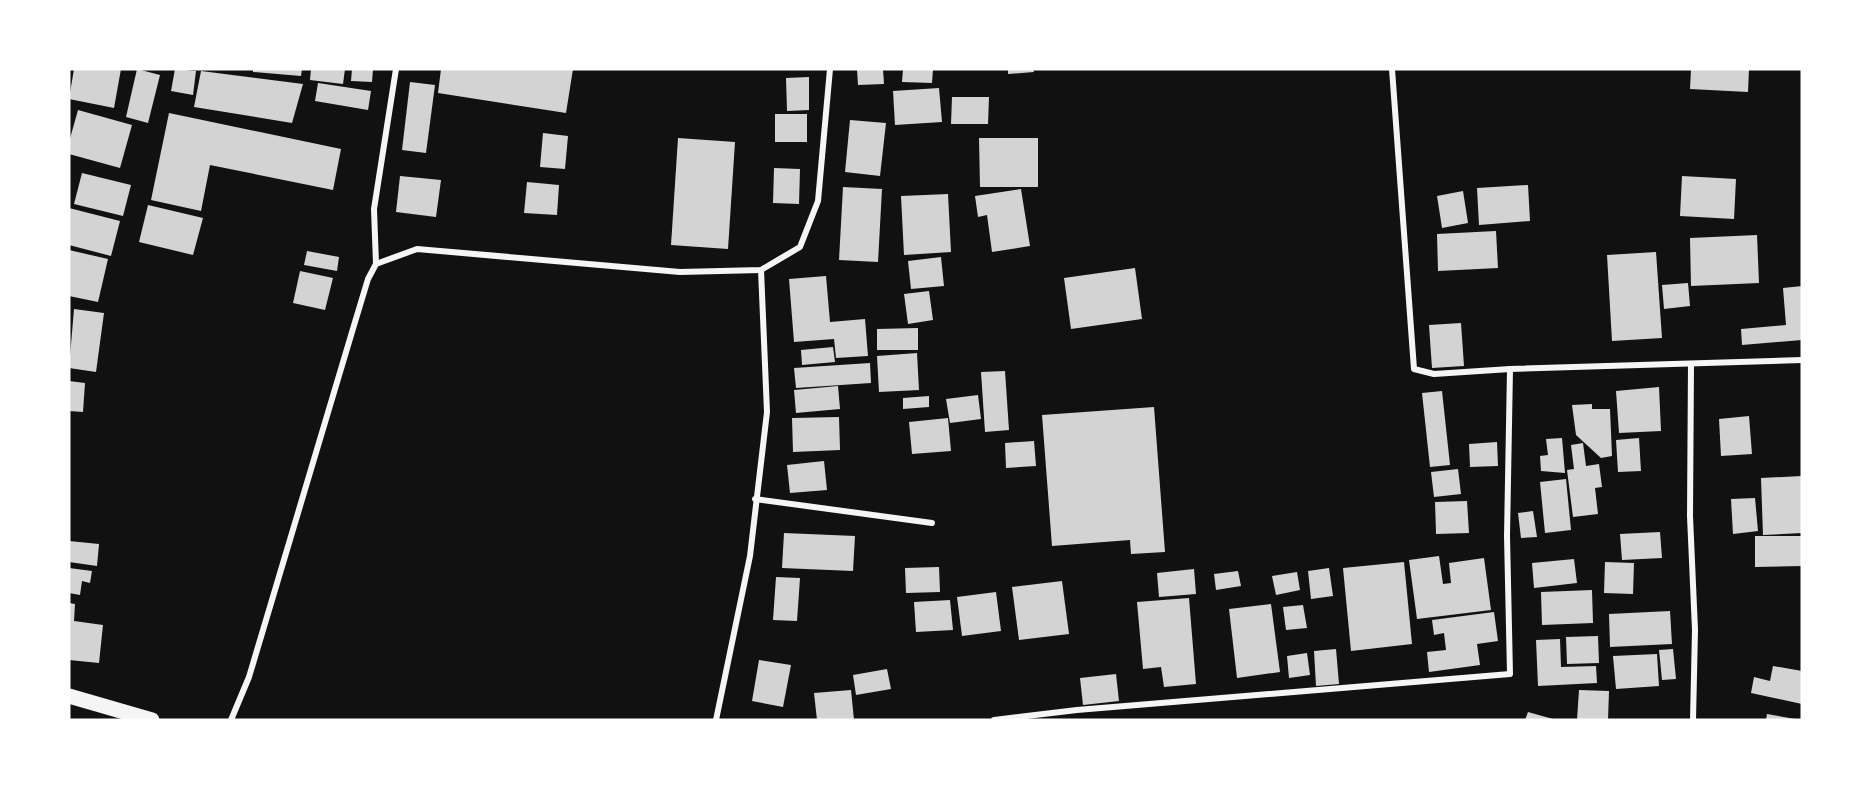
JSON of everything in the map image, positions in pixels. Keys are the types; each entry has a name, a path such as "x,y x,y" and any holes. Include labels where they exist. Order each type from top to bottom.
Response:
{"main road":[{"path":"69,696 152,720"}],"street":[{"path":"231,720 249,677 368,279 376,264 374,209 396,69"},
{"path":"376,264 417,249 680,272 761,270 800,247 818,201 830,69"},
{"path":"1392,69 1414,369 1434,374 1510,369 1802,360"},
{"path":"717,720 750,556 767,412 761,270"},
{"path":"1691,364 1690,516 1695,630 1693,720"},
{"path":"994,720 1077,710 1510,674 1507,536 1510,369"},
{"path":"755,499 932,523"}],"building":[{"path":"74,69 121,69 114,108 69,99"},
{"path":"137,69 160,75 148,123 126,117"},
{"path":"175,69 196,71 193,95 171,91"},
{"path":"253,69 302,69 301,76 253,72"},
{"path":"311,69 345,69 343,84 310,80"},
{"path":"352,69 373,69 372,82 351,81"},
{"path":"441,69 573,69 566,113 438,93"},
{"path":"857,69 883,69 884,84 858,85"},
{"path":"903,69 933,69 932,83 902,82"},
{"path":"1008,69 1033,69 1034,72 1008,74"},
{"path":"1691,69 1749,69 1748,92 1690,89"},
{"path":"201,71 303,84 292,123 194,107"},
{"path":"809,77 809,110 787,111 786,78"},
{"path":"410,82 435,85 426,153 402,150"},
{"path":"318,83 371,91 368,110 315,101"},
{"path":"939,88 942,122 895,125 893,91"},
{"path":"952,97 989,97 988,124 951,124"},
{"path":"78,110 132,125 120,168 69,154 69,142"},
{"path":"169,113 341,149 333,190 210,165 201,211 151,200"},
{"path":"775,114 807,114 807,142 775,142"},
{"path":"850,120 886,123 880,176 845,172"},
{"path":"543,133 568,136 565,169 540,167"},
{"path":"678,138 735,142 728,249 671,245"},
{"path":"979,138 1038,138 1038,187 980,187"},
{"path":"774,168 800,169 799,204 773,203"},
{"path":"82,173 131,185 123,216 74,204"},
{"path":"400,176 441,180 436,217 396,212"},
{"path":"1682,176 1736,179 1734,219 1680,216"},
{"path":"527,182 559,185 557,215 524,213"},
{"path":"1528,185 1530,221 1479,225 1477,188"},
{"path":"843,187 882,189 878,262 839,260"},
{"path":"1021,189 1030,246 992,252 987,215 978,217 975,196"},
{"path":"1463,191 1468,223 1442,228 1437,196"},
{"path":"948,194 951,252 904,255 901,196"},
{"path":"148,205 203,218 193,255 139,242"},
{"path":"69,208 120,221 111,256 69,245"},
{"path":"1496,231 1498,268 1438,271 1437,234"},
{"path":"1757,235 1759,283 1691,286 1690,238"},
{"path":"69,250 108,259 98,302 69,296"},
{"path":"307,251 339,257 337,271 304,265"},
{"path":"1656,252 1662,338 1612,341 1607,255"},
{"path":"941,257 944,286 911,289 908,261"},
{"path":"1135,268 1142,319 1071,329 1064,278"},
{"path":"300,271 333,278 325,310 293,303"},
{"path":"826,276 830,322 865,319 868,356 836,358 834,339 794,342 789,279"},
{"path":"1688,283 1690,306 1664,309 1662,285"},
{"path":"1802,286 1802,340 1742,345 1741,329 1786,325 1783,288"},
{"path":"929,291 933,320 908,324 904,294"},
{"path":"74,309 104,313 96,372 69,368"},
{"path":"1461,323 1464,366 1432,368 1429,325"},
{"path":"918,328 918,350 877,350 877,329"},
{"path":"833,347 835,362 802,365 801,350"},
{"path":"917,353 919,390 879,392 877,356"},
{"path":"870,363 871,383 796,388 794,368"},
{"path":"1005,371 1009,430 985,432 981,372"},
{"path":"69,381 85,383 83,412 69,411"},
{"path":"838,386 840,409 796,413 794,390"},
{"path":"1659,387 1661,431 1619,433 1616,391"},
{"path":"1442,391 1450,465 1430,467 1422,393"},
{"path":"978,395 981,419 950,423 946,399"},
{"path":"929,396 929,407 903,409 903,398"},
{"path":"1592,404 1592,409 1610,409 1612,456 1601,458 1576,435 1572,405"},
{"path":"1154,407 1165,552 1131,554 1130,540 1052,546 1042,415"},
{"path":"1749,416 1752,454 1721,456 1719,419"},
{"path":"839,417 840,450 793,452 792,418"},
{"path":"948,418 951,451 912,454 909,422"},
{"path":"1562,438 1565,473 1541,471 1540,456 1548,455 1546,439"},
{"path":"1639,438 1641,471 1618,472 1616,440"},
{"path":"1034,441 1036,466 1006,468 1005,443"},
{"path":"1497,442 1498,466 1470,467 1469,444"},
{"path":"1583,443 1586,466 1599,464 1602,487 1595,488 1598,514 1573,517 1567,470 1574,469 1571,445"},
{"path":"824,461 827,490 790,493 787,465"},
{"path":"1458,469 1461,494 1434,497 1431,472"},
{"path":"1802,476 1802,533 1763,535 1761,478"},
{"path":"1566,479 1571,530 1545,533 1540,482"},
{"path":"1755,498 1758,531 1733,534 1731,499"},
{"path":"1467,501 1469,533 1436,534 1435,502"},
{"path":"1533,511 1537,537 1521,538 1518,513"},
{"path":"1660,532 1662,558 1622,560 1620,534"},
{"path":"784,533 855,536 853,571 782,568"},
{"path":"1755,536 1802,536 1802,566 1755,567"},
{"path":"69,541 99,544 97,566 69,562"},
{"path":"1439,556 1443,584 1451,583 1449,563 1484,558 1491,610 1417,619 1409,560"},
{"path":"1574,559 1577,583 1534,588 1532,563"},
{"path":"1404,562 1412,644 1351,651 1343,568"},
{"path":"1605,562 1634,563 1633,594 1604,593"},
{"path":"939,567 940,592 906,593 905,568"},
{"path":"69,568 92,571 90,583 82,581 80,595 69,593"},
{"path":"1329,568 1333,596 1311,599 1308,571"},
{"path":"1194,569 1196,594 1159,597 1157,573"},
{"path":"1238,571 1241,586 1216,590 1214,574"},
{"path":"1297,572 1300,590 1276,595 1272,576"},
{"path":"776,577 800,578 797,621 773,620"},
{"path":"1062,581 1069,634 1019,640 1012,587"},
{"path":"1592,590 1593,623 1542,625 1541,592"},
{"path":"996,592 1001,631 962,636 957,597"},
{"path":"1189,598 1196,684 1164,687 1161,667 1143,669 1137,602"},
{"path":"950,600 953,630 916,632 914,602"},
{"path":"69,603 75,604 74,621 103,625 99,663 69,660"},
{"path":"1271,604 1280,672 1237,678 1229,609"},
{"path":"1303,605 1307,628 1286,630 1283,607"},
{"path":"1670,611 1672,644 1610,647 1609,614"},
{"path":"1494,612 1498,641 1477,644 1480,665 1429,672 1427,652 1446,650 1444,633 1434,635 1432,620"},
{"path":"1598,636 1599,663 1567,664 1566,637"},
{"path":"1560,639 1561,667 1596,666 1597,683 1538,686 1536,640"},
{"path":"1336,649 1339,684 1316,686 1314,651"},
{"path":"1673,649 1676,679 1662,680 1659,650"},
{"path":"1307,653 1310,675 1289,678 1287,656"},
{"path":"1657,654 1659,686 1616,689 1613,656"},
{"path":"759,660 791,665 783,707 752,701"},
{"path":"1773,666 1802,671 1802,704 1751,693 1754,677 1770,681"},
{"path":"887,669 891,689 856,695 853,675"},
{"path":"1116,674 1119,701 1083,705 1080,678"},
{"path":"851,690 854,720 817,720 814,693"},
{"path":"1579,690 1609,691 1608,720 1577,720"},
{"path":"1528,712 1553,719 1553,720 1525,720"},
{"path":"1767,714 1795,719 1795,720 1766,720"}]}
